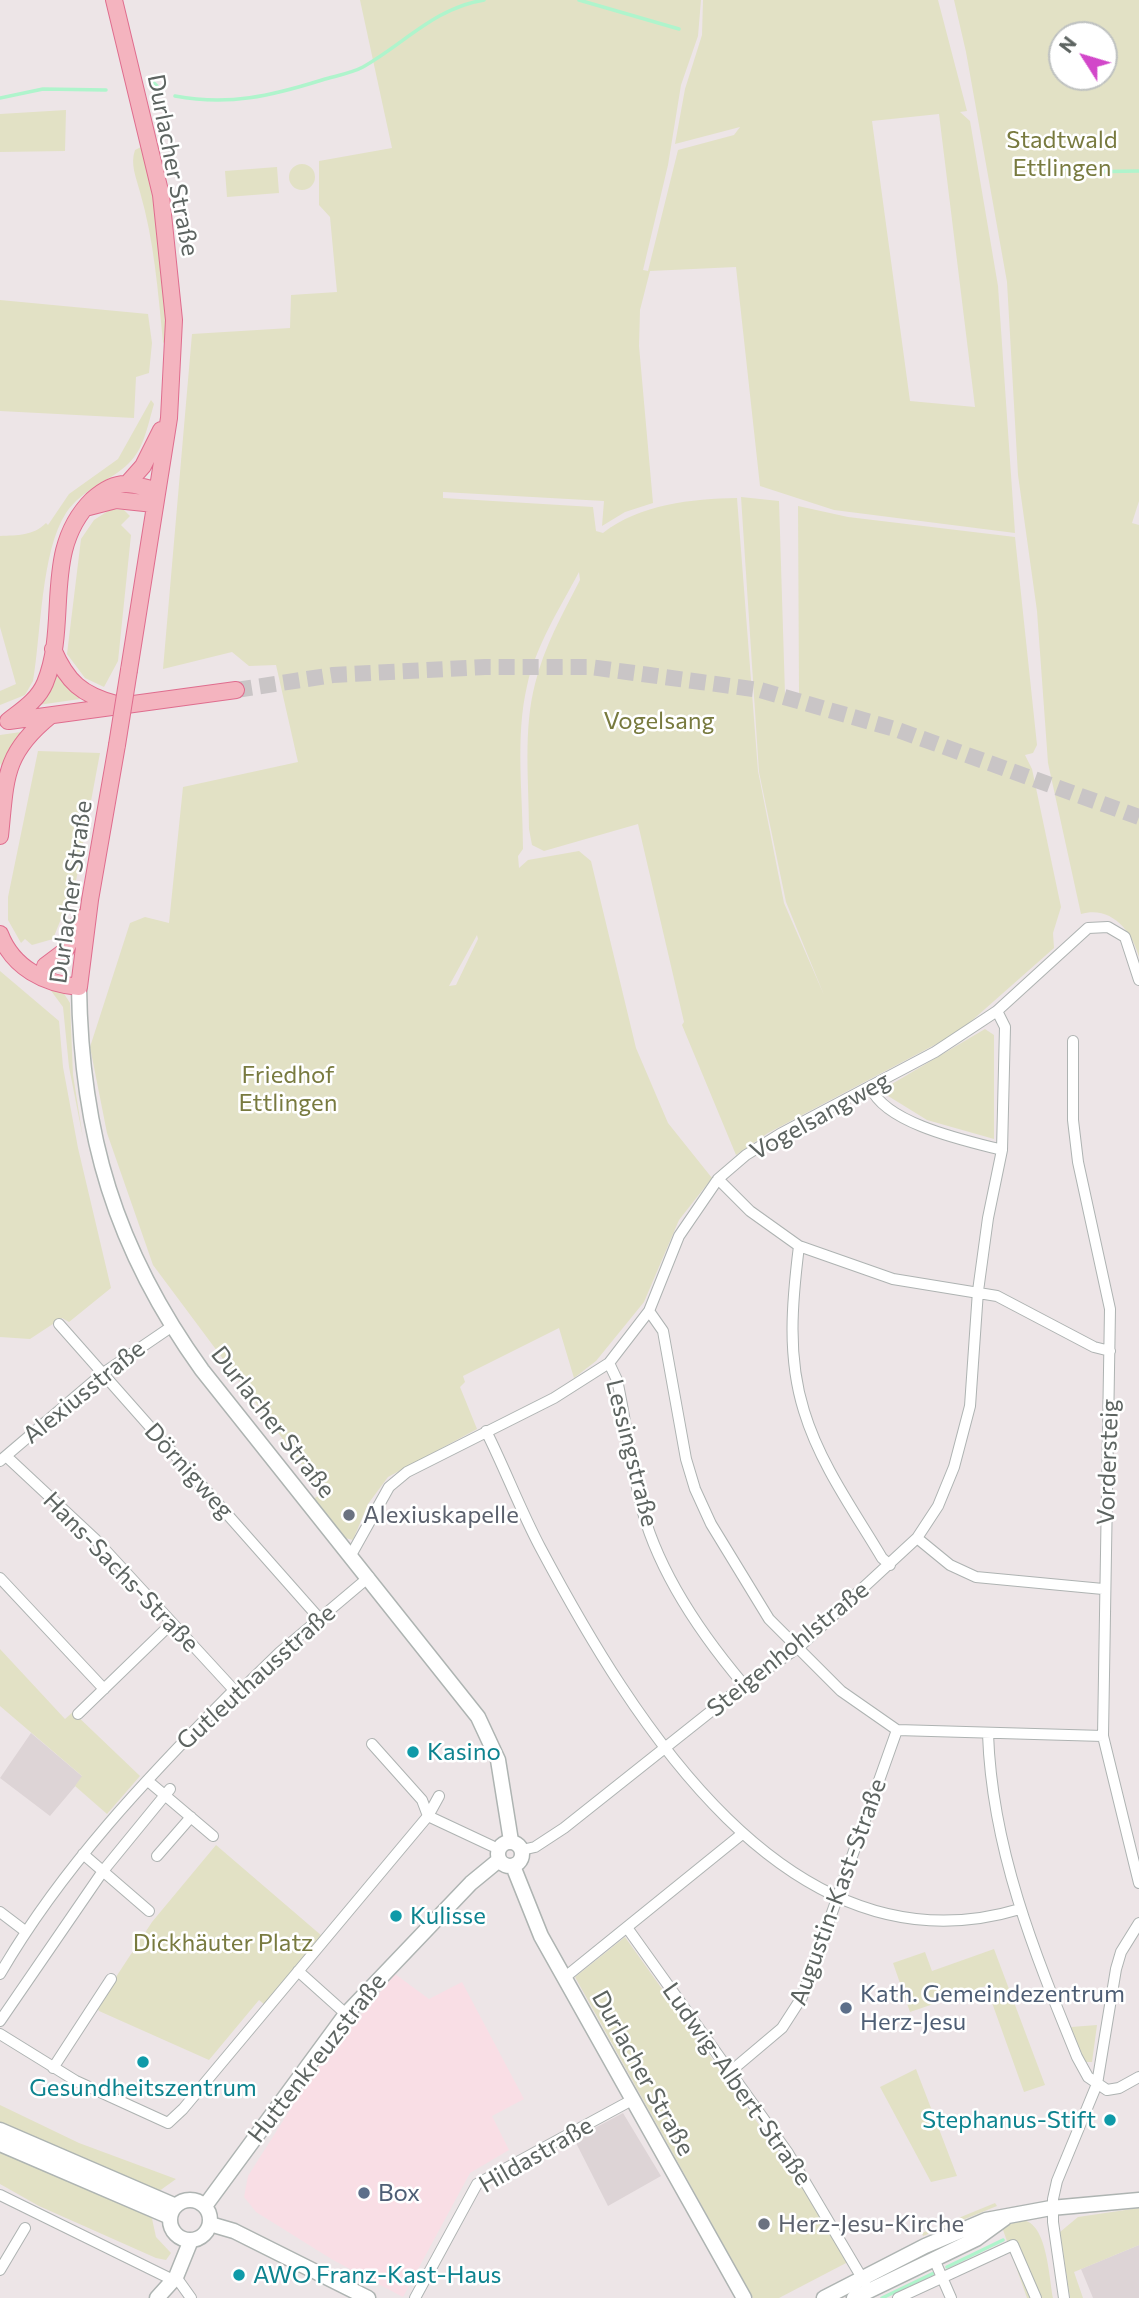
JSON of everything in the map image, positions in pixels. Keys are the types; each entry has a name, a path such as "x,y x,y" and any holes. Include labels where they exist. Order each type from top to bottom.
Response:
{"main road":[{"name":"Durlacher Straße","path":"114,0 154,158 172,280 174,356 169,418 79,980 85,1093 99,1158 125,1236 144,1280 171,1327 465,1699 487,1732 498,1759 516,1846"},
{"path":"4,722 37,696 44,684 53,649 67,534 84,509 106,489 127,484 143,466 169,418"},
{"path":"127,484 155,497"},
{"path":"84,509 116,500 155,497"},
{"path":"53,649 67,678 77,689 92,697 122,706"},
{"path":"4,722 236,690"},
{"path":"0,836 3,783 13,754 23,740 50,716"},
{"path":"46,966 65,951 90,900"},
{"path":"0,934 23,967 46,981 79,980"},
{"path":"13,954 79,980"},
{"path":"501,1846 516,1846 522,1858 506,1863 501,1846"},
{"name":"Durlacher Straße","path":"506,1863 564,1978 744,2298"},
{"name":"Huttenkreuzstraße","path":"205,2206 346,2014 471,1883 506,1863"},
{"path":"0,2130 173,2211"},
{"path":"0,2144 173,2211"},
{"path":"158,2298 174,2278 191,2240 204,2234 210,2224 205,2206 189,2200 173,2211"},
{"path":"824,2298 986,2220 1052,2208 1139,2200"},
{"path":"173,2211 175,2233 191,2240"},
{"path":"854,2298 976,2239 1006,2218"},
{"path":"210,2224 234,2231 368,2298"}],"street":[{"name":"Vogelsangweg","path":"351,1555 389,1487 408,1472 554,1398 608,1363 649,1311 679,1236 718,1180 746,1155 934,1052 997,1011 1088,928 1108,927 1125,937 1139,980"},
{"name":"Steigenhohlstraße","path":"516,1846 535,1847 564,1828 744,1685 799,1647 917,1538 938,1506 954,1467 970,1406 978,1291 988,1218 1002,1150 1005,1027 997,1011"},
{"name":"Vordersteig","path":"1073,1041 1074,1134 1110,1309 1110,1481 1103,1589 1103,1736 1139,1883"},
{"path":"871,1088 874,1095 888,1106 925,1127 1002,1150"},
{"path":"718,1180 750,1211 799,1246 893,1279 997,1296 1094,1347 1110,1351"},
{"path":"799,1246 792,1305 793,1360 803,1410 830,1472 882,1558 890,1565"},
{"path":"649,1311 663,1331 686,1459 695,1489 711,1524 769,1619 841,1691 898,1730 1103,1736"},
{"name":"Dörnigweg","path":"59,1324 319,1618"},
{"name":"Alexiusstraße","path":"3,1458 102,1374 171,1327"},
{"name":"Lessingstraße","path":"608,1363 617,1380 640,1502 650,1531 699,1630 744,1685"},
{"path":"486,1431 538,1544 595,1646 665,1748 742,1834 805,1882 874,1911 924,1920 952,1920 1020,1909"},
{"name":"Hans-Sachs-Straße","path":"3,1458 96,1540 234,1690"},
{"path":"917,1538 950,1565 976,1577 1103,1589"},
{"name":"Gutleuthausstraße","path":"0,1973 25,1931 83,1854 148,1781 234,1690 243,1688 319,1618 369,1577"},
{"path":"0,1578 104,1689"},
{"path":"78,1714 172,1623"},
{"name":"Augustin-Kast-Straße","path":"731,2071 772,2038 795,2011 898,1730"},
{"path":"988,1734 998,1828 1020,1909 1077,2057 1088,2077 1107,2090 1119,2088 1139,2077"},
{"path":"372,1744 422,1800 428,1816 492,1846"},
{"path":"148,1781 167,1792 213,1836"},
{"path":"0,2021 103,1871 167,1792"},
{"path":"0,2034 53,2068 169,2123 428,1816 439,1796"},
{"path":"158,1856 191,1817"},
{"path":"564,1978 628,1929 742,1834"},
{"path":"83,1854 149,1911"},
{"path":"0,1912 25,1931"},
{"path":"1064,2298 1052,2208 1057,2181 1097,2084 1116,1969 1121,1952 1139,1923"},
{"name":"Ludwig-Albert-Straße","path":"628,1929 788,2153 864,2278"},
{"path":"298,1971 346,2014"},
{"path":"53,2068 111,1979"},
{"name":"Hildastraße","path":"415,2298 477,2184 632,2100"},
{"path":"0,2195 174,2278 191,2298"},
{"path":"0,2270 25,2228"},
{"path":"898,2298 1013,2245 1036,2298"},
{"path":"934,2259 951,2298"},
{"path":"847,2298 864,2284 864,2278"}],"shaded area":[{"path":"31,1733 83,1777 50,1816 0,1778"},
{"path":"395,1974 429,1999 462,1982 524,2099 492,2116 509,2150 470,2173 403,2297 333,2260 256,2212 244,2197 248,2176 312,2075"},
{"path":"623,2113 661,2176 608,2206 574,2139"},
{"path":"1139,2245 1139,2298 1093,2298 1081,2269"}],"green space":[{"path":"360,0 701,0 698,36 681,85 668,165 643,270 648,271 678,150 734,135 740,127 675,144 685,89 702,35 703,0 938,0 967,111 960,112 970,121 998,286 1015,533 834,510 760,486 736,267 650,271 640,310 639,346 653,503 625,512 602,526 604,501 443,492 443,498 593,507 596,531 603,533 633,515 650,509 685,502 737,498 758,771 784,903 824,995 786,902 759,772 741,497 779,501 785,694 799,693 798,506 848,517 1015,537 1037,745 1033,753 1025,755 1032,769 1061,907 1053,933 1054,948 959,1032 768,1133 736,1155 682,1025 684,1022 638,824 544,851 532,845 527,756 531,702 543,657 580,580 579,572 542,641 523,705 520,767 523,849 518,856 519,868 528,860 579,851 591,861 636,1048 668,1123 712,1178 679,1220 644,1302 596,1361 574,1378 559,1328 463,1376 465,1382 460,1387 477,1429 388,1477 368,1504 353,1540 345,1538 313,1499 323,1493 153,1265 107,1133 90,1047 130,923 145,917 169,923 183,787 298,762 276,665 249,666 232,652 163,669 192,334 290,328 291,295 337,292 330,217 319,205 319,161 392,148","holes":["939,114 975,407 910,401 872,121","477,935 478,939 456,985 449,986"]},
{"name":"Stadtwald Ettlingen","path":"954,0 1139,0 1139,501 1132,523 1139,525 1139,957 1131,938 1119,922 1102,913 1081,914 1048,763 1037,611 1018,475 1007,282 966,52"},
{"path":"66,110 65,151 0,152 0,114"},
{"path":"141,147 161,246 166,346 163,342 149,229 133,165 135,150"},
{"path":"302,164 311,168 315,177 311,186 302,190 293,186 289,177 293,168"},
{"path":"277,167 279,193 227,197 225,171"},
{"path":"0,300 148,314 152,343 149,373 136,377 134,418 0,411"},
{"path":"151,400 154,404 147,428 134,457 122,470 73,504 58,529 51,549 43,594 33,681 25,695 0,705 0,691 16,684 0,627 0,536 25,534 46,523 48,525 69,494 118,459"},
{"path":"111,509 124,510 130,516 121,525 131,535 118,661 104,687 85,678 67,654 81,539 94,520"},
{"path":"54,668 66,686 80,699 38,705"},
{"path":"21,732 4,771 0,763 0,735"},
{"path":"38,751 100,753 76,881 53,939 32,945 25,939 21,943 8,920 8,897"},
{"path":"0,971 59,1021 63,1067 78,1148 111,1288 69,1322 62,1318 30,1339 0,1337"},
{"path":"49,988 63,992 70,1003 73,1075 83,1138 69,1067 63,1007"},
{"path":"985,1029 994,1035 994,1139 927,1120 880,1091"},
{"path":"0,1649 65,1719 73,1712 140,1776 107,1814 75,1786 82,1776 0,1706"},
{"name":"Dickhäuter Platz","path":"216,1845 322,1936 265,2005 259,2000 209,2060 99,2011 97,2006 152,1922"},
{"path":"625,1937 805,2189 848,2262 779,2298 753,2298 575,1977"},
{"path":"994,1949 1045,2085 1024,2092 986,1986 910,2012 893,1963 925,1952 932,1971"},
{"path":"1097,2025 1092,2062 1085,2062 1071,2027"},
{"path":"916,2069 957,2176 931,2182 880,2087"},
{"path":"0,2105 79,2143 176,2179 155,2194 0,2124"},
{"path":"0,2148 151,2214 156,2237 171,2253 166,2260 156,2258 39,2206 0,2184"},
{"path":"995,2203 997,2206 923,2236 922,2233"},
{"path":"1139,2208 1139,2245 1074,2272 1083,2298 1070,2298 1060,2232 1078,2217"},
{"path":"1022,2220 1037,2230 1042,2240 1053,2298 1027,2298 1002,2227"}],"waterway":[{"path":"175,96 214,100 250,98 349,73 378,58 435,18 466,4 484,0"},
{"path":"579,0 679,29"},
{"path":"153,82 160,89"},
{"path":"0,98 43,89 106,90"},
{"path":"1048,163 1077,172 1139,171"},
{"path":"947,2267 1003,2240"},
{"path":"882,2298 936,2272"}],"tunnel":[{"path":"236,690 333,675 485,667 590,667 760,690 898,730 1139,817"}],"place":[{"name":"Alexiuskapelle","path":"349,1515"},
{"name":"Kasino","path":"413,1752"},
{"name":"Kulisse","path":"396,1916"},
{"name":"Kath. Gemeindezentrum Herz-Jesu","path":"846,2008"},
{"name":"Gesundheitszentrum","path":"143,2062"},
{"name":"Stephanus-Stift","path":"1110,2120"},
{"name":"Box","path":"364,2193"},
{"name":"Herz-Jesu-Kirche","path":"764,2224"},
{"name":"AWO Franz-Kast-Haus","path":"239,2275"}],"park label":[{"name":"Vogelsang","path":"659,721"},
{"name":"Friedhof Ettlingen","path":"288,1089"}]}
